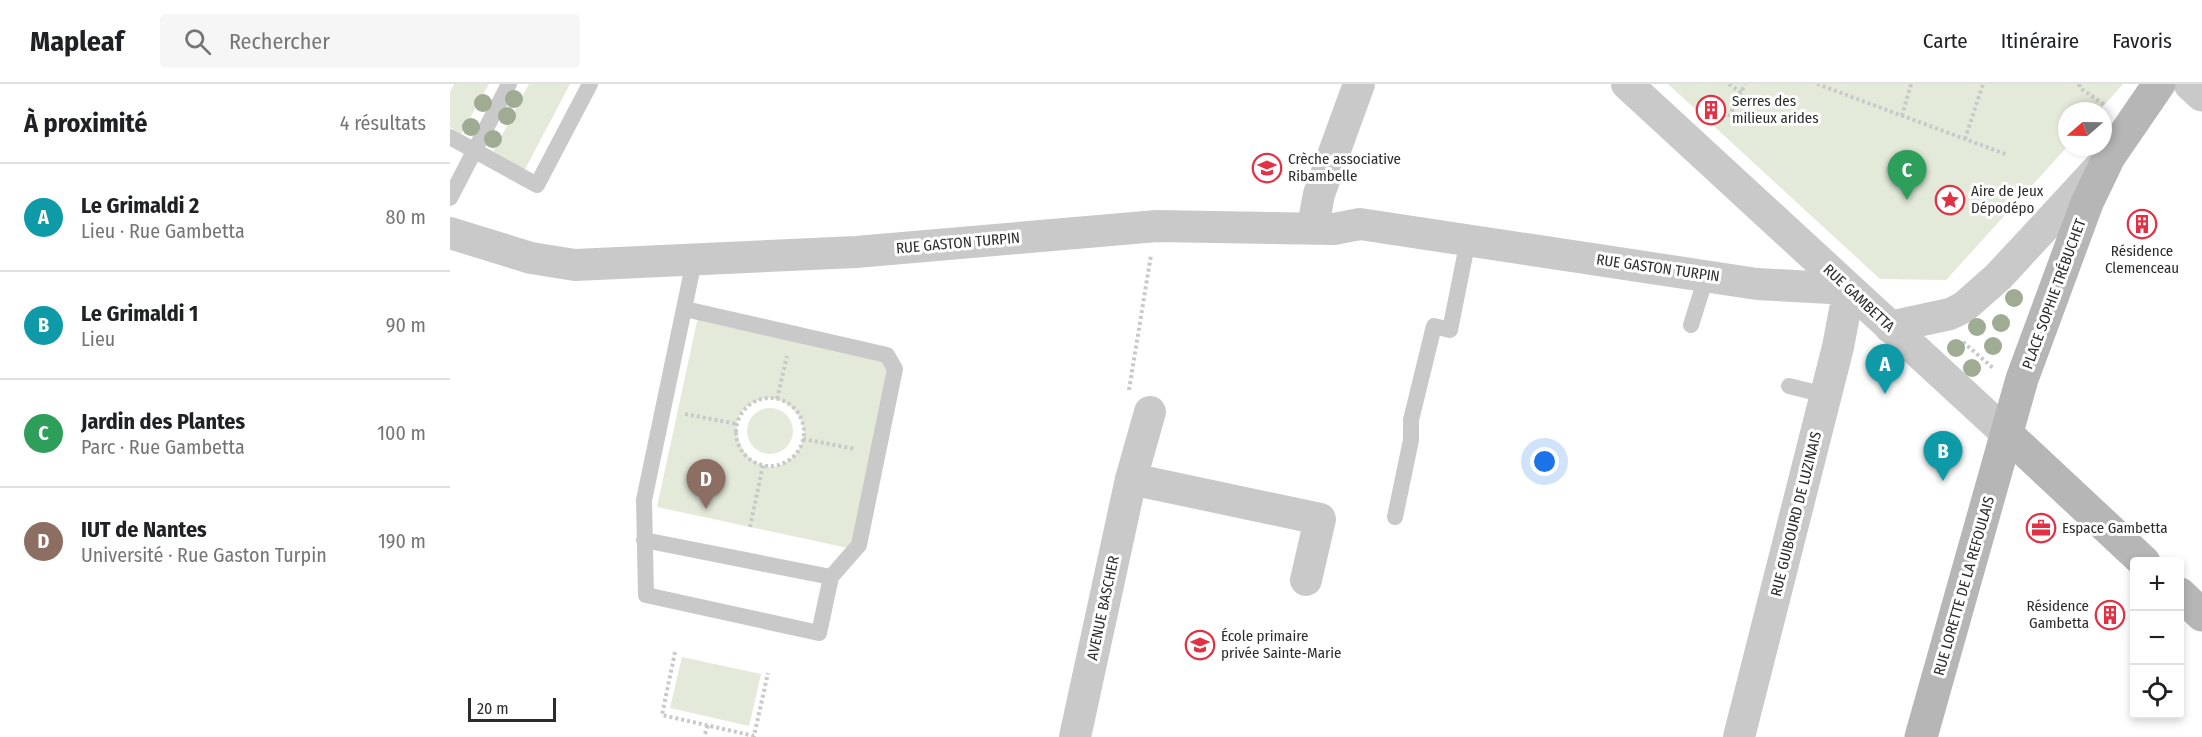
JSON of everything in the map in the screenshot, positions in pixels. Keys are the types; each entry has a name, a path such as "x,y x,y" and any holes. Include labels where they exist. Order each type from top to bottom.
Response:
{"main road":[{"name":"PLACE SOPHIE TRÉBUCHET","path":"2007,434 2022,380 2087,203 2109,157 2159,84"},
{"name":"RUE GAMBETTA","path":"2007,434 2140,557"},
{"name":"RUE LORETTE DE LA REFOULAIS","path":"1921,737 2007,434"},
{"path":"2184,598 2202,615"}],"street":[{"path":"1313,226 1319,194 1359,84"},
{"name":"RUE GAMBETTA","path":"1627,84 1698,152 1770,213 1849,290 2007,434"},
{"path":"2190,84 2202,95"},
{"name":"PLACE SOPHIE TRÉBUCHET","path":"1890,327 1950,314 1964,307 1998,277 2109,157"},
{"name":"RUE GASTON TURPIN","path":"450,233 550,263 575,265 856,252 1157,226 1334,228 1360,224 1707,274 1757,284 1849,290"},
{"name":"RUE GUIBOURD DE LUZINAIS","path":"1738,737 1825,395 1849,290"},
{"name":"AVENUE BASCHER","path":"1075,737 1131,479 1150,412"},
{"path":"1131,479 1320,519 1306,580"}],"lane":[{"path":"450,198 509,84"},
{"path":"450,137 537,185 590,84"},
{"path":"1395,517 1411,440 1411,420 1434,326 1450,330 1468,240"},
{"path":"685,309 887,355 895,369 859,545 831,577 819,633 646,595 644,500 694,261"},
{"path":"1691,325 1707,274"},
{"path":"1789,386 1825,395"},
{"path":"644,540 831,577"}],"path":[{"path":"1729,84 1742,93"},
{"path":"1730,117 1745,84"},
{"path":"1816,84 2008,155"},
{"path":"1902,116 1911,84"},
{"path":"1965,139 1983,84"},
{"path":"2079,84 2080,88 2101,102"},
{"path":"1150,260 1126,408 1150,412"},
{"path":"777,399 792,334"},
{"path":"1961,341 1993,368"},
{"path":"777,399 788,403 797,413 802,423 803,439 799,449 788,460 778,465 763,465 750,459 742,451 737,438 737,424 743,411 756,401 777,399"},
{"path":"663,410 737,424"},
{"path":"803,439 877,454"},
{"path":"750,527 763,465"},
{"path":"675,652 662,715 754,735 768,673"},
{"path":"705,734 708,725"}],"green space":[{"path":"454,84 489,84 461,134 450,127 450,92"},
{"path":"529,84 570,84 522,175 490,158"},
{"path":"1668,84 2123,84 2107,102 2058,102 2059,156 1946,280 1880,279"},
{"path":"699,312 897,357 857,550 657,507","holes":["770,398 779,400 795,411 800,418 804,435 796,453 781,465 765,466 752,459 742,447 737,432 739,417 749,405"]},
{"path":"770,408 786,415 793,431 786,447 770,454 754,447 747,431 754,415"},
{"path":"682,657 761,674 749,726 670,708"}],"place":[{"name":"Serres des milieux arides","path":"1711,110"},
{"name":"Crèche associative Ribambelle","path":"1267,168"},
{"name":"Jardin des Plantes","path":"1907,200"},
{"name":"Aire de Jeux Dépodépo","path":"1950,200"},
{"name":"Résidence Clemenceau","path":"2142,224"},
{"name":"Le Grimaldi 2","path":"1885,394"},
{"name":"Le Grimaldi 1","path":"1943,481"},
{"name":"IUT de Nantes","path":"706,509"},
{"name":"Espace Gambetta","path":"2041,528"},
{"name":"Résidence Gambetta","path":"2110,615"},
{"name":"École primaire privée Sainte-Marie","path":"1200,645"}]}
